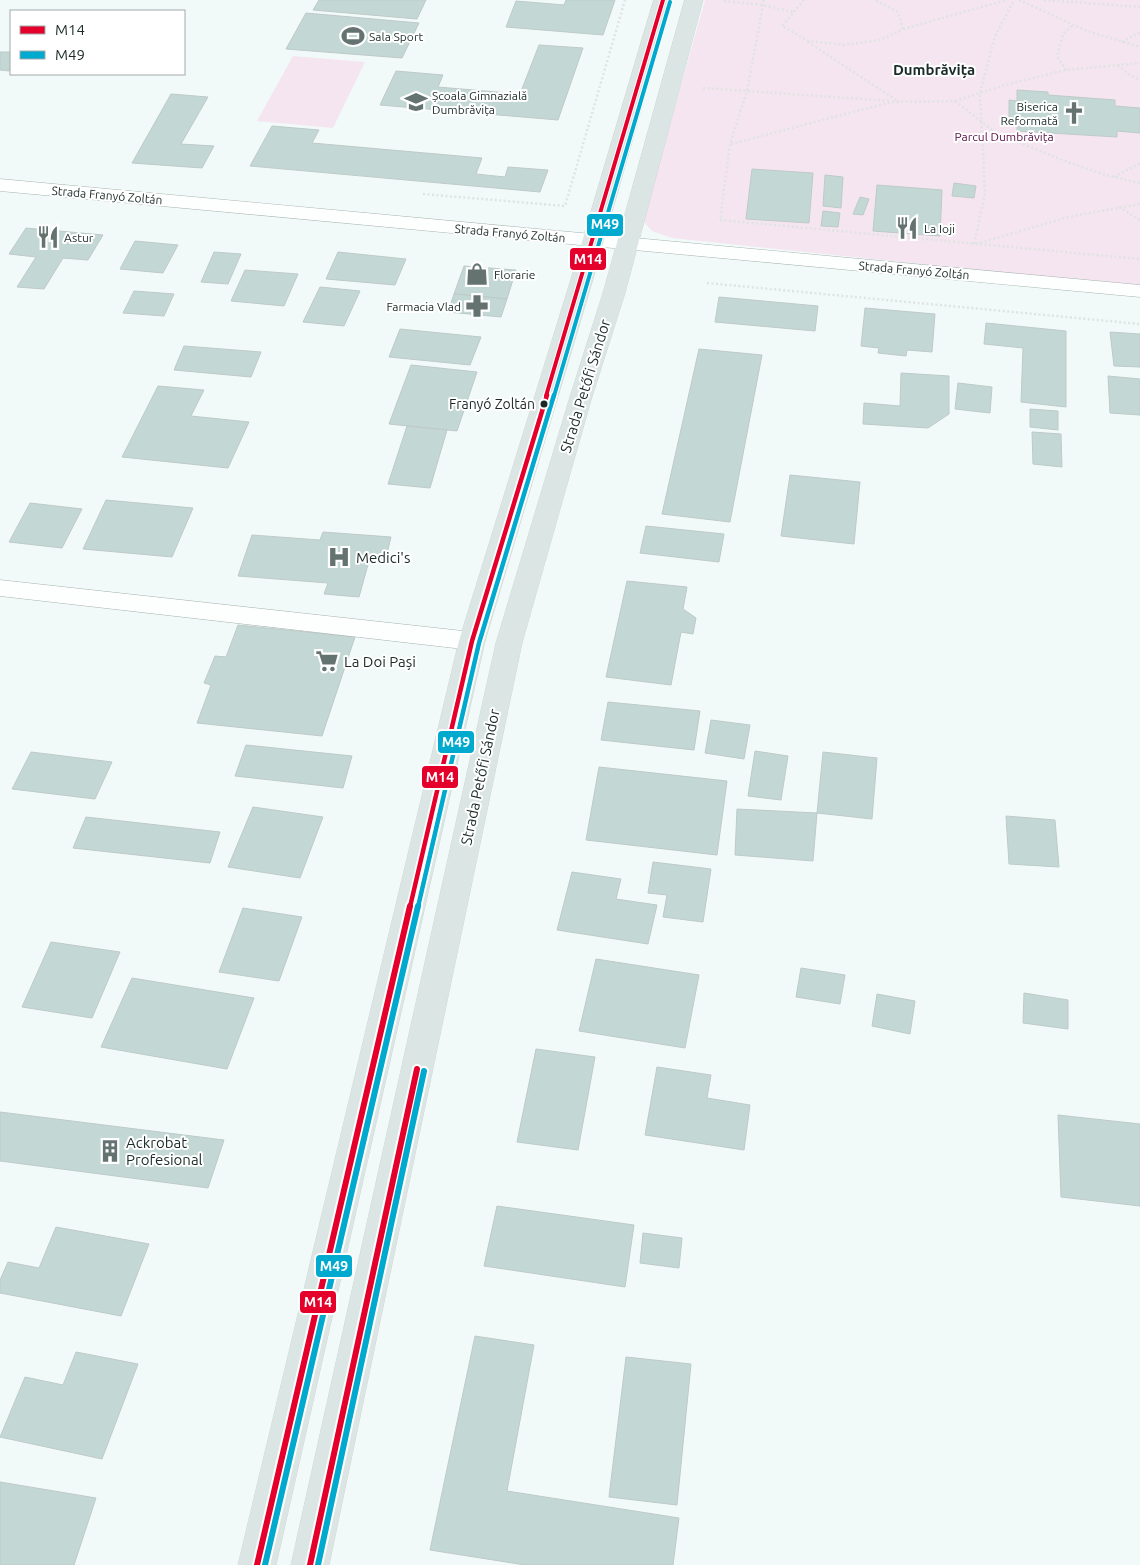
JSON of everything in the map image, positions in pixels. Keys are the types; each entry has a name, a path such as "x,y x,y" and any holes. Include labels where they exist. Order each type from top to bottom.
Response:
{"main road":[{"path":"256,1565 472,641 663,0"},
{"name":"Strada Petőfi Sándor","path":"310,1565 509,643 628,243 694,0"}],"street":[{"name":"Strada Franyó Zoltán","path":"0,185 1140,291"},
{"path":"0,588 472,641"}],"path":[{"path":"565,206 625,0"},
{"path":"764,0 747,91 730,144 720,220 1140,260"},
{"path":"804,0 782,26 808,41 899,102"},
{"path":"874,0 898,12 903,28"},
{"path":"808,41 844,45 880,40 903,28 1007,0"},
{"path":"974,244 985,194 980,93 995,36 1014,0"},
{"path":"1019,0 1072,25 1140,47"},
{"path":"1044,0 1140,7"},
{"path":"719,1 762,5 794,12"},
{"path":"1066,70 1057,56 1063,34 1072,25"},
{"path":"1122,42 1140,32"},
{"path":"730,144 891,102 954,101 1066,70 1140,63"},
{"path":"1118,65 1128,74 1140,80"},
{"path":"672,86 899,102"},
{"path":"954,101 996,133 1031,148 1114,177 1140,183"},
{"path":"1114,177 1140,162"},
{"path":"974,244 1068,217 1118,206 1140,204"},
{"path":"1118,206 1140,220"},
{"path":"706,283 1140,324"}],"green space":[{"name":"Parcul Dumbrăvița","path":"705,0 1140,0 1140,287 672,238 652,231 643,221"},
{"path":"293,56 365,62 333,128 257,121"}],"building":[{"path":"319,0 426,0 417,19 313,10"},
{"path":"566,0 615,0 603,35 506,27 516,1 564,5"},
{"name":"Sala Sport","path":"306,13 419,23 402,58 286,49"},
{"path":"539,45 583,48 558,120 380,105 396,71 443,75 438,87 520,94"},
{"path":"0,52 10,52 9,71 0,70"},
{"name":"Biserica Reformată","path":"1017,90 1048,92 1048,95 1115,100 1115,106 1140,108 1140,133 1117,131 1117,137 1017,131 1017,118 1009,118 1009,100 1017,101"},
{"path":"171,94 208,97 181,144 214,146 202,168 132,163"},
{"path":"272,126 319,130 312,143 482,158 476,174 505,177 508,167 548,170 540,192 250,166"},
{"path":"752,169 813,173 809,223 746,219"},
{"path":"825,175 843,177 841,208 823,206"},
{"path":"954,183 976,186 974,198 952,196"},
{"path":"877,185 942,190 940,236 873,231"},
{"path":"860,197 869,199 863,215 853,214"},
{"path":"823,211 840,213 838,227 821,226"},
{"path":"26,228 103,235 88,260 63,258 44,289 17,287 36,257 9,254"},
{"path":"135,241 178,245 163,273 120,269"},
{"path":"214,252 241,254 228,284 201,282"},
{"path":"338,252 406,259 395,285 326,279"},
{"path":"464,266 516,270 507,299 454,294"},
{"path":"245,270 298,274 284,306 231,301"},
{"path":"320,287 360,291 344,326 303,322"},
{"path":"134,291 174,294 164,316 123,313"},
{"name":"Farmacia Vlad","path":"454,294 507,299 501,317 448,312"},
{"path":"719,297 818,306 815,331 715,322"},
{"path":"865,308 935,314 932,352 907,350 906,356 878,353 879,348 861,346"},
{"path":"986,323 1066,331 1066,407 1021,402 1023,348 984,344"},
{"path":"400,329 481,337 470,365 389,357"},
{"path":"1110,332 1140,334 1140,367 1114,366"},
{"path":"184,346 261,352 251,377 174,370"},
{"path":"699,349 762,355 730,522 662,514"},
{"path":"411,365 477,372 457,431 389,424"},
{"path":"901,373 949,376 949,414 928,428 863,424 864,403 900,406"},
{"path":"1108,376 1140,379 1140,415 1110,413"},
{"path":"958,383 992,387 990,413 955,409"},
{"path":"158,386 204,390 191,416 249,422 228,468 122,457"},
{"path":"1030,409 1058,411 1058,430 1030,427"},
{"path":"407,426 447,430 430,488 388,484"},
{"path":"1032,432 1061,434 1062,467 1033,464"},
{"path":"790,475 860,482 854,544 781,536"},
{"path":"106,500 193,508 172,557 83,549"},
{"path":"30,503 82,509 62,548 9,542"},
{"path":"646,526 724,534 719,562 640,553"},
{"path":"323,532 391,537 385,562 369,561 359,597 324,594 328,583 238,576 252,535 320,540"},
{"path":"627,581 687,587 683,609 696,618 693,634 681,632 671,685 606,677"},
{"path":"238,625 355,637 322,736 197,723 211,685 204,683 215,656 226,657"},
{"path":"608,702 700,711 694,750 601,740"},
{"path":"711,720 750,725 744,759 705,753"},
{"path":"246,745 352,756 343,788 235,776"},
{"path":"755,751 788,756 781,800 748,796"},
{"path":"31,752 112,762 95,799 12,789"},
{"path":"823,752 877,758 872,819 817,813"},
{"path":"599,767 727,781 717,855 586,840"},
{"path":"253,807 323,817 300,878 228,867"},
{"path":"737,809 817,813 813,861 735,855"},
{"path":"1006,816 1055,820 1059,867 1009,864"},
{"path":"86,817 220,832 210,863 73,848"},
{"path":"653,862 711,869 703,922 663,917 667,895 648,893"},
{"path":"572,872 621,879 616,899 657,905 648,944 557,930"},
{"path":"243,908 302,917 279,981 219,972"},
{"path":"51,942 120,952 92,1018 22,1007"},
{"path":"596,959 699,975 685,1048 579,1031"},
{"path":"801,968 845,975 840,1004 796,997"},
{"path":"132,978 254,998 227,1069 101,1047"},
{"path":"1024,993 1068,1000 1068,1029 1023,1023"},
{"path":"877,994 915,1001 910,1034 872,1026"},
{"path":"536,1049 595,1057 578,1150 517,1142"},
{"path":"657,1067 711,1075 707,1098 750,1105 744,1150 645,1135"},
{"name":"Ackrobat Profesional","path":"0,1112 224,1140 208,1188 0,1161"},
{"path":"1058,1115 1140,1124 1140,1206 1061,1197"},
{"path":"497,1206 634,1225 625,1287 484,1266"},
{"path":"56,1227 149,1244 121,1316 0,1293 0,1280 8,1262 39,1268"},
{"path":"643,1233 682,1238 679,1268 640,1263"},
{"path":"475,1336 534,1345 507,1491 679,1518 673,1565 525,1565 430,1550"},
{"path":"76,1352 138,1364 102,1459 0,1437 25,1377 63,1385"},
{"path":"626,1357 691,1364 677,1505 609,1497"},
{"path":"0,1482 96,1498 74,1565 0,1565"}],"transit line":[{"name":"M14","path":"257,1565 472,641 582,279 663,0"},
{"name":"M49","path":"265,1565 479,643 589,281 670,2"},
{"name":"M14","path":"310,1565 417,1069"},
{"name":"M49","path":"318,1565 424,1071"}],"place":[{"name":"Sala Sport","path":"353,36"},
{"name":"Școala Gimnazială Dumbrăvița","path":"416,102"},
{"name":"Biserica Reformată","path":"1074,113"},
{"name":"La Ioji","path":"907,228"},
{"name":"Astur","path":"48,237"},
{"name":"Florarie","path":"477,274"},
{"name":"Farmacia Vlad","path":"477,306"},
{"name":"Franyó Zoltán","path":"544,404"},
{"name":"Medici's","path":"339,557"},
{"name":"La Doi Pași","path":"327,661"},
{"name":"Ackrobat Profesional","path":"110,1151"}],"district":[{"name":"Dumbrăvița","path":"934,69"}]}
